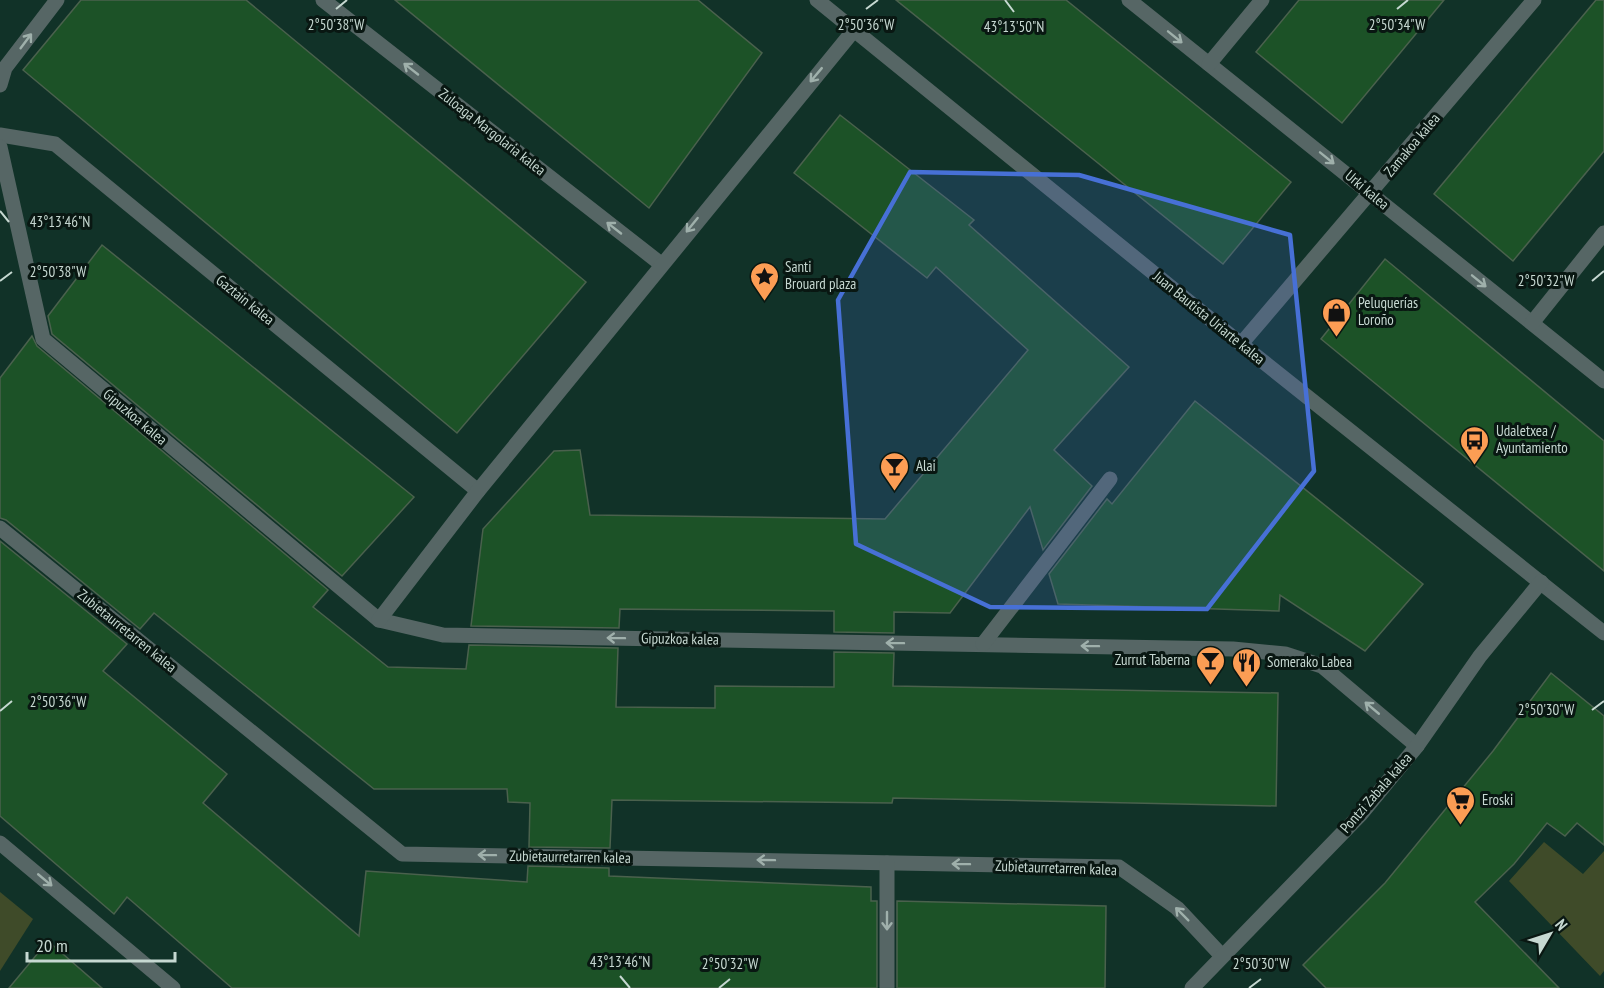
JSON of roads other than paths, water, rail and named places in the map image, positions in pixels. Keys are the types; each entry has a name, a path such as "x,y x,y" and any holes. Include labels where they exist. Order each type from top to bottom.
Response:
{"street":[{"name":"Zuloaga Margolaria kalea","path":"323,0 661,264"},
{"name":"Juan Bautista Uriarte kalea","path":"817,0 1241,344 1604,633"},
{"name":"Urki kalea","path":"1129,0 1604,381"},
{"path":"1209,64 1262,0"},
{"name":"Zamakoa kalea","path":"1241,344 1534,0"},
{"path":"0,85 5,68 56,1"},
{"path":"379,620 478,491 854,30"},
{"name":"Gaztain kalea","path":"0,135 55,144 478,491"},
{"name":"Gipuzkoa kalea","path":"0,147 43,339 379,620 443,635 1233,649 1285,654 1322,666 1417,746"},
{"path":"1532,323 1604,234"},
{"path":"983,644 1110,479"},
{"name":"Zubietaurretarren kalea","path":"0,528 402,854 1119,867 1177,908 1222,956"},
{"name":"Pontzi Zabala kalea","path":"1192,988 1361,814 1417,746 1480,656 1541,582"},
{"path":"0,843 173,988"},
{"path":"887,863 887,988"}],"place":[{"name":"Santi Brouard plaza","path":"764,302"},
{"name":"Peluquerías Loroño","path":"1337,338"},
{"name":"Udaletxea / Ayuntamiento","path":"1475,466"},
{"name":"Alai","path":"895,492"},
{"name":"Zurrut Taberna","path":"1211,686"},
{"name":"Somerako Labea","path":"1246,688"},
{"name":"Eroski","path":"1461,826"}]}
